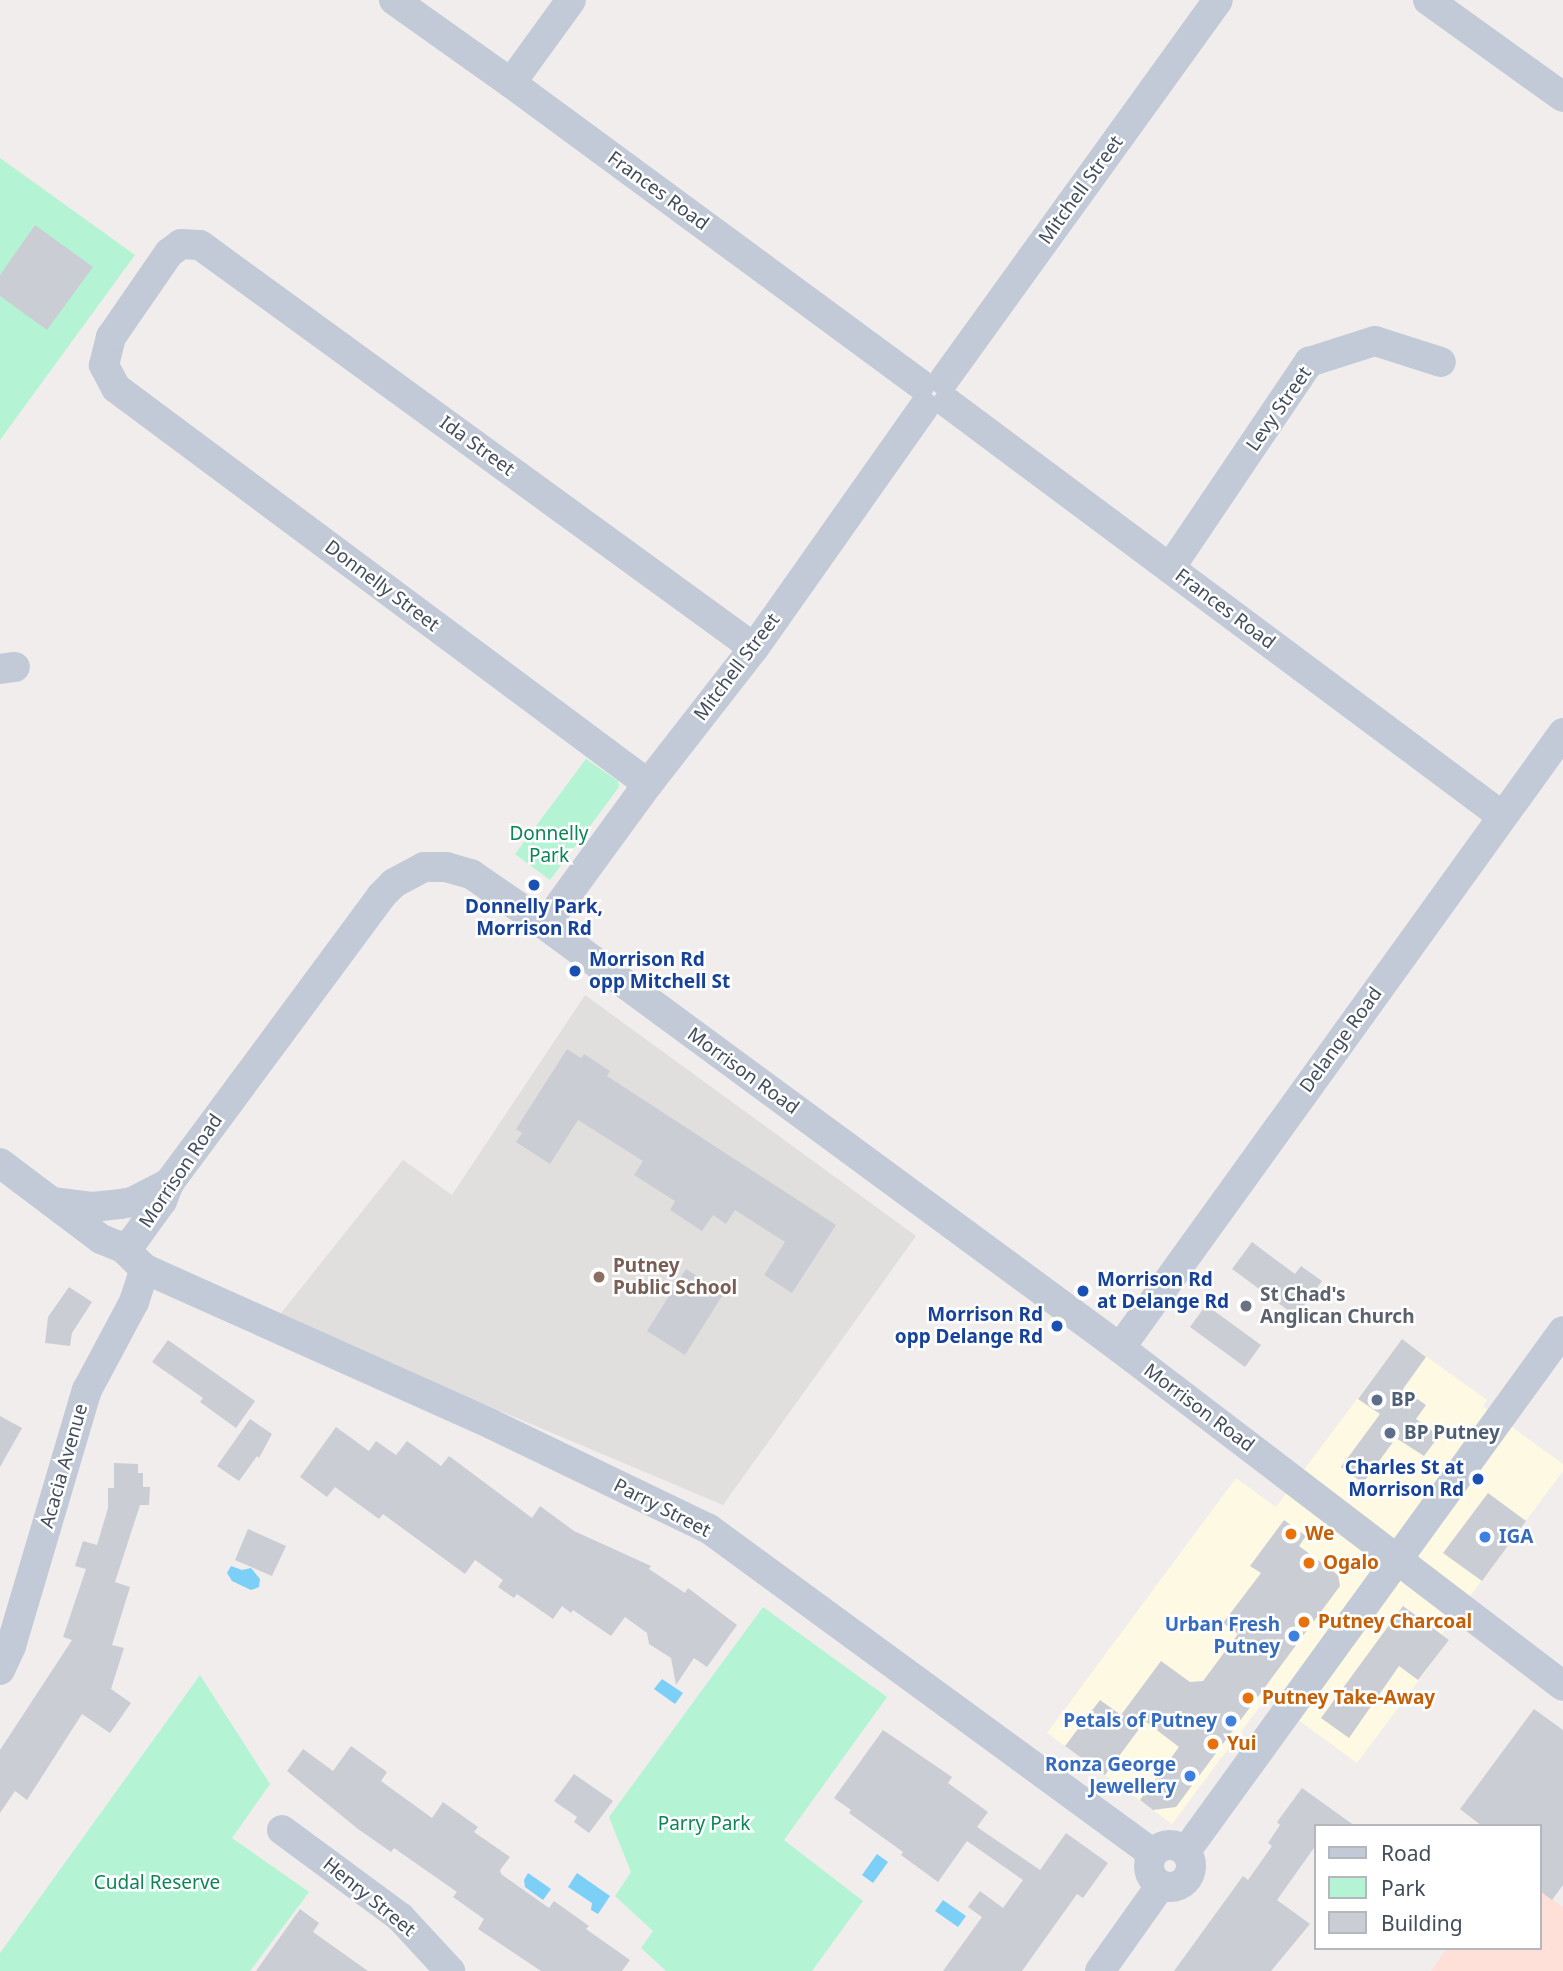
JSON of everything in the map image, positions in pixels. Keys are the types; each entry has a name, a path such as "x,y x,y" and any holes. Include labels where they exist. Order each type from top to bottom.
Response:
{"street":[{"name":"Frances Road","path":"394,0 934,393 1502,816"},
{"path":"511,83 571,0"},
{"name":"Mitchell Street","path":"545,925 648,784 754,648 934,393 1218,0"},
{"path":"1429,0 1563,97"},
{"name":"Donnelly Street","path":"200,245 181,244 169,253 111,337 104,365 116,388 648,784"},
{"name":"Ida Street","path":"200,245 754,648"},
{"name":"Levy Street","path":"1170,568 1309,362 1375,341 1441,362"},
{"name":"Delange Road","path":"1120,1348 1563,733"},
{"name":"Morrison Road","path":"123,1248 133,1241 155,1211 169,1182 359,926 394,883 424,867 446,867 471,874 545,925 1120,1348 1563,1686"},
{"path":"0,1163 111,1246 123,1248"},
{"path":"51,1202 92,1207 132,1202 169,1182"},
{"name":"Parry Street","path":"123,1248 145,1269 491,1424 709,1529 1152,1853"},
{"name":"Acacia Avenue","path":"0,1670 11,1646 87,1390 135,1302 145,1269"},
{"path":"1186,1851 1563,1331"},
{"name":"Henry Street","path":"282,1830 400,1917 450,1971"},
{"path":"1172,1844 1186,1851 1192,1864 1188,1878 1176,1886 1161,1885 1149,1871 1152,1853 1172,1844"},
{"path":"1100,1971 1161,1885"}],"shaded area":[{"name":"Putney Public School","path":"585,995 916,1236 723,1505 278,1317 403,1160 452,1195"},
{"path":"1402,1339 1487,1400 1483,1406 1563,1464 1563,1471 1442,1634 1449,1640 1357,1763 1267,1697 1172,1824 1047,1733 1236,1478 1276,1507"},
{"path":"1542,1892 1563,1907 1563,1971 1431,1971 1446,1950 1542,1950"}],"green space":[{"path":"0,158 135,255 0,440"},
{"name":"Donnelly Park","path":"586,759 618,781 619,787 550,880 515,854"},
{"name":"Parry Park","path":"763,1607 887,1697 784,1840 863,1901 812,1971 666,1971 641,1948 653,1931 615,1896 631,1872 609,1817"},
{"name":"Cudal Reserve","path":"200,1675 270,1784 232,1838 309,1892 250,1971 0,1971 0,1953"}],"water":[{"path":"231,1566 242,1570 251,1568 260,1579 259,1587 251,1590 232,1581 227,1573"},
{"path":"662,1679 683,1693 675,1704 654,1689"},
{"path":"877,1854 888,1862 873,1883 862,1875"},
{"path":"528,1873 551,1889 543,1900 525,1887 524,1880"},
{"path":"577,1873 610,1896 598,1914 591,1910 592,1903 568,1887"},
{"path":"943,1900 966,1916 958,1927 935,1911"}],"building":[{"path":"35,225 93,267 47,330 0,296 0,275"},
{"path":"567,1049 581,1058 584,1054 610,1071 607,1076 836,1225 792,1293 764,1275 785,1242 735,1210 726,1224 713,1215 702,1231 670,1210 675,1201 634,1175 643,1161 578,1120 550,1164 516,1142 522,1133 516,1129"},
{"path":"1252,1242 1295,1274 1301,1266 1322,1281 1296,1316 1232,1269"},
{"path":"686,1269 724,1293 685,1355 647,1331"},
{"path":"69,1287 92,1302 72,1333 70,1346 45,1343 48,1317"},
{"path":"1206,1305 1261,1345 1245,1367 1190,1327"},
{"path":"1402,1339 1426,1357 1403,1389 1426,1405 1416,1419 1439,1436 1424,1456 1396,1438 1363,1483 1341,1467 1380,1414 1358,1399"},
{"path":"168,1340 255,1401 236,1428 200,1402 203,1398 152,1362"},
{"path":"0,1416 22,1428 0,1467"},
{"path":"250,1419 272,1434 259,1458 257,1456 239,1481 217,1466"},
{"path":"336,1427 369,1451 376,1441 396,1455 407,1441 441,1466 449,1456 532,1518 540,1506 574,1531 651,1566 649,1569 685,1593 688,1588 737,1625 707,1667 694,1658 676,1685 671,1658 649,1644 647,1633 625,1617 611,1636 573,1610 571,1613 562,1606 553,1619 517,1594 514,1598 498,1587 503,1580 475,1560 465,1574 383,1514 379,1519 335,1487 327,1497 300,1477"},
{"path":"114,1463 138,1464 138,1473 143,1473 143,1487 150,1487 149,1505 140,1505 115,1582 130,1587 112,1645 124,1648 111,1689 131,1703 110,1733 82,1714 27,1800 15,1791 0,1813 0,1750 72,1640 63,1637 86,1569 75,1566 83,1541 97,1545 108,1508 108,1488 114,1488"},
{"name":"IGA","path":"1488,1493 1526,1521 1482,1581 1443,1553"},
{"path":"1284,1520 1306,1536 1299,1546 1338,1575 1340,1586 1176,1807 1153,1810 1140,1800 1179,1747 1145,1721 1105,1775 1065,1746 1100,1700 1121,1715 1161,1661 1190,1682 1203,1681 1238,1634 1223,1623 1261,1573 1250,1566"},
{"path":"248,1529 286,1546 272,1576 235,1560"},
{"path":"1403,1606 1449,1640 1418,1680 1399,1666 1349,1738 1321,1718"},
{"path":"1534,1709 1563,1730 1563,1885 1552,1900 1542,1892 1542,1824 1479,1824 1460,1809"},
{"path":"883,1730 952,1777 948,1783 988,1812 977,1827 1040,1870 1066,1833 1108,1863 1083,1898 1077,1894 1022,1971 943,1971 982,1917 968,1907 980,1891 1003,1908 1023,1880 967,1841 938,1882 901,1855 903,1852 849,1813 851,1810 834,1798"},
{"path":"351,1746 387,1772 381,1781 432,1818 443,1802 478,1827 474,1832 510,1857 500,1870 501,1874 549,1908 554,1901 589,1926 586,1929 630,1960 622,1971 541,1971 478,1929 484,1919 453,1897 457,1892 394,1848 391,1852 358,1829 287,1771 303,1749 333,1771"},
{"path":"574,1774 613,1801 589,1833 574,1822 577,1817 554,1801"},
{"path":"1302,1788 1352,1824 1314,1824 1314,1848 1277,1900 1310,1924 1271,1971 1174,1971 1243,1876 1248,1880 1272,1846 1268,1843 1280,1825 1277,1822"},
{"path":"300,1909 319,1923 313,1932 368,1971 256,1971"}],"place":[{"name":"Donnelly Park, Morrison Rd","path":"534,885"},
{"name":"Morrison Rd opp Mitchell St","path":"575,971"},
{"name":"Putney Public School","path":"599,1277"},
{"name":"Morrison Rd at Delange Rd","path":"1083,1291"},
{"name":"St Chad's Anglican Church","path":"1246,1306"},
{"name":"Morrison Rd opp Delange Rd","path":"1057,1326"},
{"name":"BP","path":"1377,1400"},
{"name":"BP Putney","path":"1390,1433"},
{"name":"Charles St at Morrison Rd","path":"1478,1479"},
{"name":"We","path":"1291,1534"},
{"name":"IGA","path":"1485,1537"},
{"name":"Ogalo","path":"1309,1563"},
{"name":"Putney Charcoal","path":"1304,1622"},
{"name":"Urban Fresh Putney","path":"1294,1636"},
{"name":"Putney Take-Away","path":"1248,1698"},
{"name":"Petals of Putney","path":"1231,1721"},
{"name":"Yui","path":"1213,1744"},
{"name":"Ronza George Jewellery","path":"1190,1776"}]}
